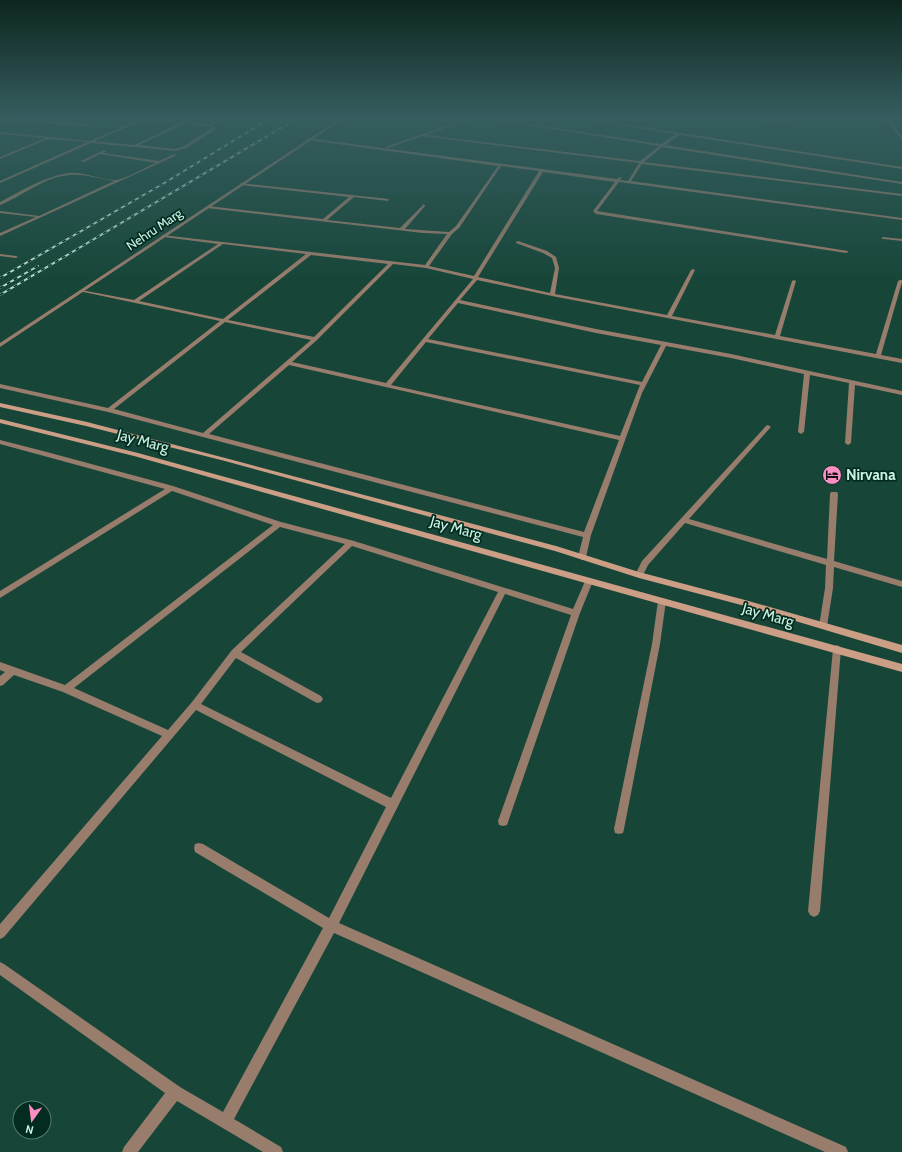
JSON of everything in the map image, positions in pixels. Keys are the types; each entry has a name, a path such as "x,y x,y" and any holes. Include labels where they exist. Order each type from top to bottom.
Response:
{"main road":[{"name":"Jay Marg","path":"0,405 163,442 556,549 639,575 902,649"},
{"name":"Jay Marg","path":"0,421 136,454 902,668"}],"street":[{"path":"0,182 21,173"},
{"path":"0,235 137,173"},
{"name":"Nehru Marg","path":"0,345 258,173"},
{"path":"426,267 450,233 458,227 495,173"},
{"path":"387,386 475,279 540,173"},
{"path":"566,173 902,215"},
{"path":"574,173 619,179"},
{"path":"630,180 633,173"},
{"path":"725,173 902,195"},
{"path":"836,173 902,183"},
{"path":"0,204 49,180 65,175 75,174 119,181"},
{"path":"619,179 595,211 597,213 846,252"},
{"path":"630,180 902,218"},
{"path":"241,184 388,200"},
{"path":"324,220 353,196"},
{"path":"208,206 402,229 450,233"},
{"path":"402,229 424,206"},
{"path":"0,212 40,216"},
{"path":"164,236 426,267 552,295 902,361"},
{"path":"884,238 902,240"},
{"path":"518,242 554,257 557,268 552,295"},
{"path":"135,302 222,243"},
{"path":"109,410 310,253"},
{"path":"0,254 16,257"},
{"path":"204,435 316,339 392,263"},
{"path":"669,317 693,270"},
{"path":"777,337 794,281"},
{"path":"878,356 900,281"},
{"path":"81,291 316,339"},
{"path":"457,301 596,331 731,356 902,393"},
{"path":"425,340 643,384"},
{"path":"582,557 587,535 643,384 664,344"},
{"path":"288,363 623,439"},
{"path":"801,432 807,372"},
{"path":"848,443 852,382"},
{"path":"0,386 109,410 587,535"},
{"path":"639,575 645,563 768,427"},
{"path":"0,442 171,488 279,524 352,543 576,613"},
{"path":"0,595 171,488"},
{"path":"823,626 829,588 834,494"},
{"path":"684,520 902,584"},
{"path":"66,689 279,524"},
{"path":"0,933 195,705 235,653 352,543"},
{"path":"503,821 576,613 589,581"},
{"path":"225,1122 331,926 502,590"},
{"path":"619,829 656,644 662,600"},
{"path":"814,911 837,649"},
{"path":"235,653 318,699"},
{"path":"0,666 66,689 169,735"},
{"path":"0,682 13,670"},
{"path":"195,705 392,805"},
{"path":"199,848 331,926 841,1152"},
{"path":"0,968 175,1092 276,1152"},
{"path":"129,1152 175,1092"}],"railway":[{"path":"0,278 181,173"},
{"path":"0,295 206,173"},
{"path":"0,288 38,266"}],"place":[{"name":"Nirvana","path":"832,475"}]}
